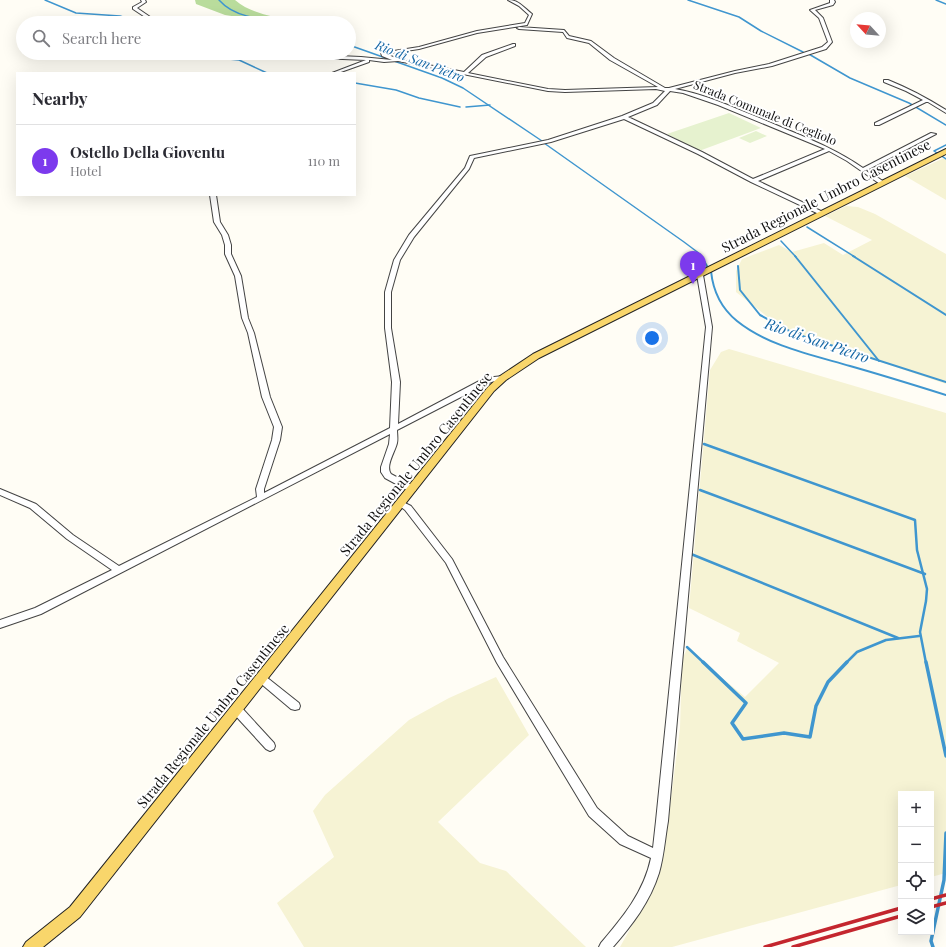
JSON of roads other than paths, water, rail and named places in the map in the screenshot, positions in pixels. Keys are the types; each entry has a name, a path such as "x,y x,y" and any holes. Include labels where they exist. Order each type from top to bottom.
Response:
{"main road":[{"name":"Strada Regionale Umbro Casentinese","path":"31,947 75,912 262,679 491,389 503,378 536,356 882,183 944,154"}],"street":[{"path":"143,0 144,2 134,8 147,16"},
{"path":"384,56 383,53 386,52 419,48 477,32 526,24 531,15 520,5 510,0"},
{"path":"412,489 388,476 385,472 385,467 393,444 396,382 388,328 388,292 397,260 411,236 467,168 472,157 549,141 609,120 624,117 655,104 667,91 671,89 784,61 828,45 830,42 821,18 812,10 832,4 832,0"},
{"path":"508,27 564,31 568,37 590,42 612,59 665,88"},
{"path":"465,73 484,56 513,45"},
{"path":"337,72 370,59 384,56 398,60"},
{"path":"356,59 370,59"},
{"name":"Strada Comunale di Cegliolo","path":"370,59 388,62 398,60 548,90 671,89 701,97 829,149 849,160 882,183"},
{"path":"886,81 908,90 946,112"},
{"path":"877,124 925,101 929,101"},
{"path":"624,117 700,153 753,181 822,213"},
{"path":"863,170 933,134"},
{"path":"753,181 829,149"},
{"path":"213,196 217,222 225,235 228,245 228,254 238,276 245,318 251,333 266,397 278,427 276,440 260,489 261,498"},
{"path":"605,947 634,913 653,873 663,813 709,327 700,275"},
{"path":"0,624 38,611 394,430 488,380 503,378"},
{"path":"0,492 33,506 70,537 120,570"},
{"path":"401,504 413,514 449,561 500,660 593,812 624,840 656,855"},
{"path":"262,679 295,706"},
{"path":"237,710 270,746"}],"waterway":[{"path":"45,0 76,13 120,16"},
{"name":"Rio di San Pietro","path":"219,0 237,13 247,16"},
{"path":"688,0 739,17 761,31 803,52"},
{"path":"936,0 946,4"},
{"name":"Rio di San Pietro","path":"356,47 442,78 463,88 489,105"},
{"path":"807,53 850,78 909,103 946,125"},
{"path":"239,60 265,72"},
{"path":"356,83 396,90 419,98 460,107"},
{"path":"466,107 489,105"},
{"name":"Rio di San Pietro","path":"489,105 542,141"},
{"name":"Rio di San Pietro","path":"544,143 684,242 702,257"},
{"path":"946,145 934,151 946,159"},
{"path":"807,227 855,257"},
{"path":"781,241 796,257"},
{"name":"Rio di San Pietro","path":"701,256 707,266"},
{"path":"795,256 879,360"},
{"path":"853,256 946,315"},
{"path":"738,266 740,290 760,315 793,333 879,360"},
{"name":"Rio di San Pietro","path":"711,271 716,292 726,311 749,330 762,337 806,354 946,395"},
{"path":"879,360 946,382"},
{"path":"704,444 915,520 917,550 923,573"},
{"path":"700,490 923,573"},
{"path":"691,554 898,638"},
{"path":"923,573 927,589 920,632 926,663"},
{"path":"847,662 857,652 886,640 919,636"},
{"path":"687,647 704,663"},
{"path":"703,662 746,703 732,723 743,739 784,733 810,737 816,706 828,682 847,662"},
{"path":"926,662 946,756"},
{"path":"933,947 931,941 944,880 946,833"}],"railway":[{"path":"934,898 946,895"},
{"path":"934,906 946,903"},
{"path":"765,947 898,909"},
{"path":"793,947 898,917"}],"place":[{"name":"Ostello Della Gioventu","path":"693,284"}]}
